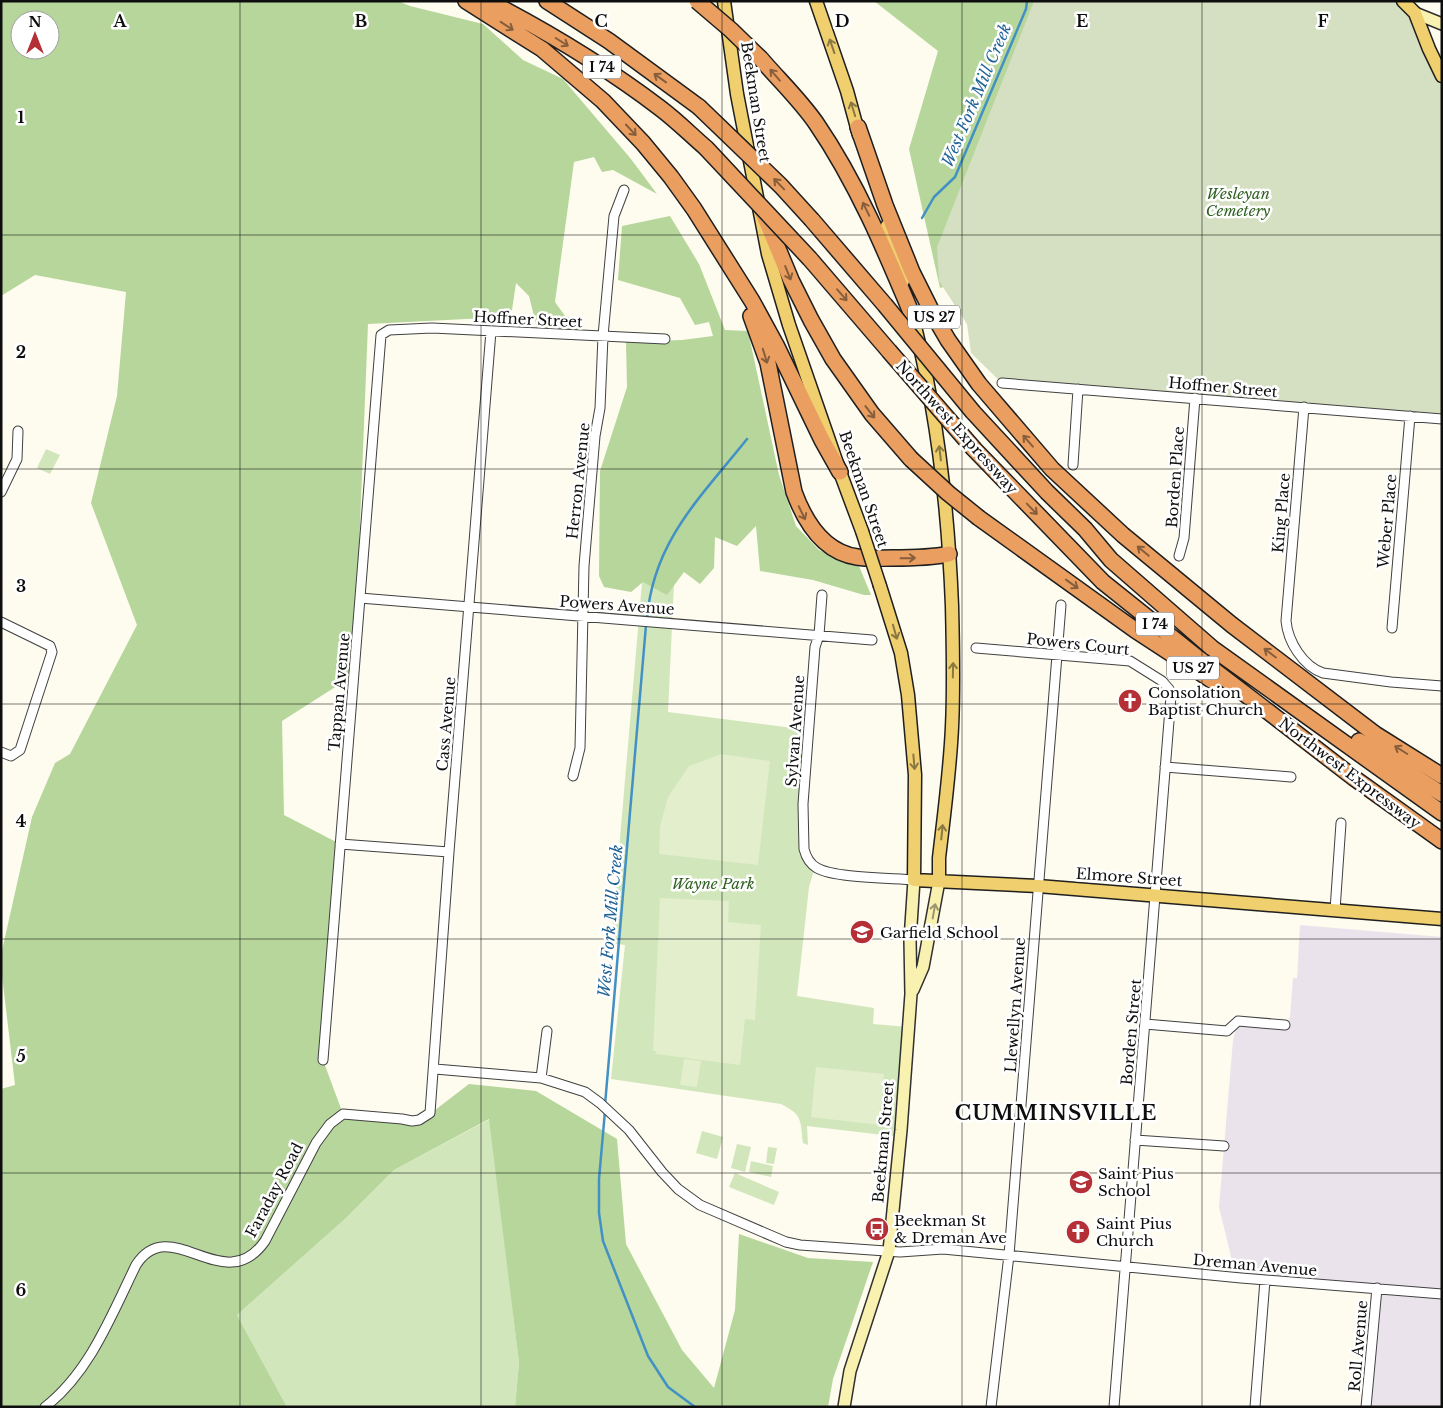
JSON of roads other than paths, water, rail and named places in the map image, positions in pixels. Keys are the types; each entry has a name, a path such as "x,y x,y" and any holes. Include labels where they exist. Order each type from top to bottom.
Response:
{"highway":[{"path":"466,1 542,49 604,101 671,177 694,209 752,301 840,472"},
{"name":"Northwest Expressway","path":"488,1 532,24 593,61 661,109 706,148 810,259 974,449 1103,582 1354,778 1442,841"},
{"name":"Northwest Expressway","path":"547,1 609,41 699,107 781,186 885,305 973,412 1111,560 1212,648 1442,813"},
{"path":"697,1 761,59 815,121 854,184 885,249 913,318"},
{"name":"US 27","path":"858,127 888,213 912,272 934,316 948,340 980,384 1061,477 1123,535 1232,625 1376,734 1442,776"},
{"name":"US 27","path":"756,195 791,280 833,359 872,414 911,459 979,518 1135,630 1354,778"},
{"path":"736,277 768,363 789,474 806,522 822,540 842,553 855,557 910,558 949,554"},
{"path":"1292,705 1343,731 1442,794"}],"main road":[{"name":"Beekman Street","path":"724,1 737,94 768,254 789,325 862,531 901,653 908,695 915,775 914,880 910,940 911,994 901,1130 889,1251 850,1371 844,1407"},
{"name":"Beekman Street","path":"816,1 858,127 862,152 898,263 927,374 937,429 949,554 954,648 952,724 939,881 923,967 911,994"},
{"path":"1403,1 1415,12 1442,24"},
{"path":"1415,12 1442,76"},
{"name":"Elmore Street","path":"914,880 1038,886 1442,919"}],"street":[{"name":"Herron Avenue","path":"574,776 580,748 584,566 600,408 603,336 614,216 624,190"},
{"name":"Hoffner Street","path":"389,330 432,328 666,339"},
{"name":"Tappan Avenue","path":"323,1060 382,334 389,330"},
{"name":"Cass Avenue","path":"426,1117 430,1114 435,1068 449,852 491,331"},
{"name":"Hoffner Street","path":"1002,383 1442,419"},
{"path":"1073,465 1078,389"},
{"name":"Borden Place","path":"1179,556 1184,538 1195,398"},
{"name":"King Place","path":"1304,407 1286,621 1287,632 1304,660 1314,670 1333,675 1442,686"},
{"name":"Weber Place","path":"1392,628 1410,416"},
{"path":"1,492 17,459 18,431"},
{"name":"Sylvan Avenue","path":"815,867 809,861 804,849 803,804 815,647 819,635 822,595"},
{"name":"Powers Avenue","path":"360,598 872,640"},
{"name":"Llewellyn Avenue","path":"991,1407 1009,1254 1061,605"},
{"path":"1,622 50,646 52,652 20,750 11,756 1,752"},
{"name":"Powers Court","path":"976,648 1130,660 1162,681 1169,689"},
{"name":"Borden Street","path":"1114,1407 1156,895 1171,696 1169,689"},
{"path":"1165,767 1291,777"},
{"path":"1335,910 1341,824"},
{"path":"340,844 449,852"},
{"name":"Elmore Street","path":"815,867 832,874 914,880"},
{"path":"1145,1024 1227,1031 1238,1021 1285,1025"},
{"path":"541,1078 547,1031"},
{"name":"Dreman Avenue","path":"435,1068 541,1078 585,1092 629,1130 678,1190 700,1205 786,1242 800,1245 900,1252 943,1249 1009,1254 1265,1280 1442,1294"},
{"name":"Faraday Road","path":"45,1407 64,1388 94,1349 136,1265 148,1251 166,1246 175,1247 219,1262 237,1262 246,1259 265,1241 316,1143 336,1118 343,1114 412,1121 426,1117"},
{"path":"1135,1140 1224,1146"},
{"path":"1255,1407 1265,1280"},
{"name":"Roll Avenue","path":"1366,1407 1377,1288"}],"waterway":[{"name":"West Fork Mill Creek","path":"922,218 934,197 955,177 1026,9 1027,1"},
{"name":"West Fork Mill Creek","path":"647,619 651,591 669,543 697,501 747,439"},
{"name":"West Fork Mill Creek","path":"605,1105 646,625"},
{"name":"West Fork Mill Creek","path":"605,1111 599,1179 599,1213 603,1241 648,1356 668,1387 695,1407"}],"place":[{"name":"Consolation Baptist Church","path":"1130,701"},
{"name":"Garfield School","path":"862,932"},
{"name":"Saint Pius School","path":"1081,1182"},
{"name":"Beekman St & Dreman Ave","path":"877,1229"},
{"name":"Saint Pius Church","path":"1078,1232"}],"district":[{"name":"CUMMINSVILLE","path":"1056,1113"}],"park label":[{"name":"Wesleyan Cemetery","path":"1238,202"},
{"name":"Wayne Park","path":"713,883"}]}
